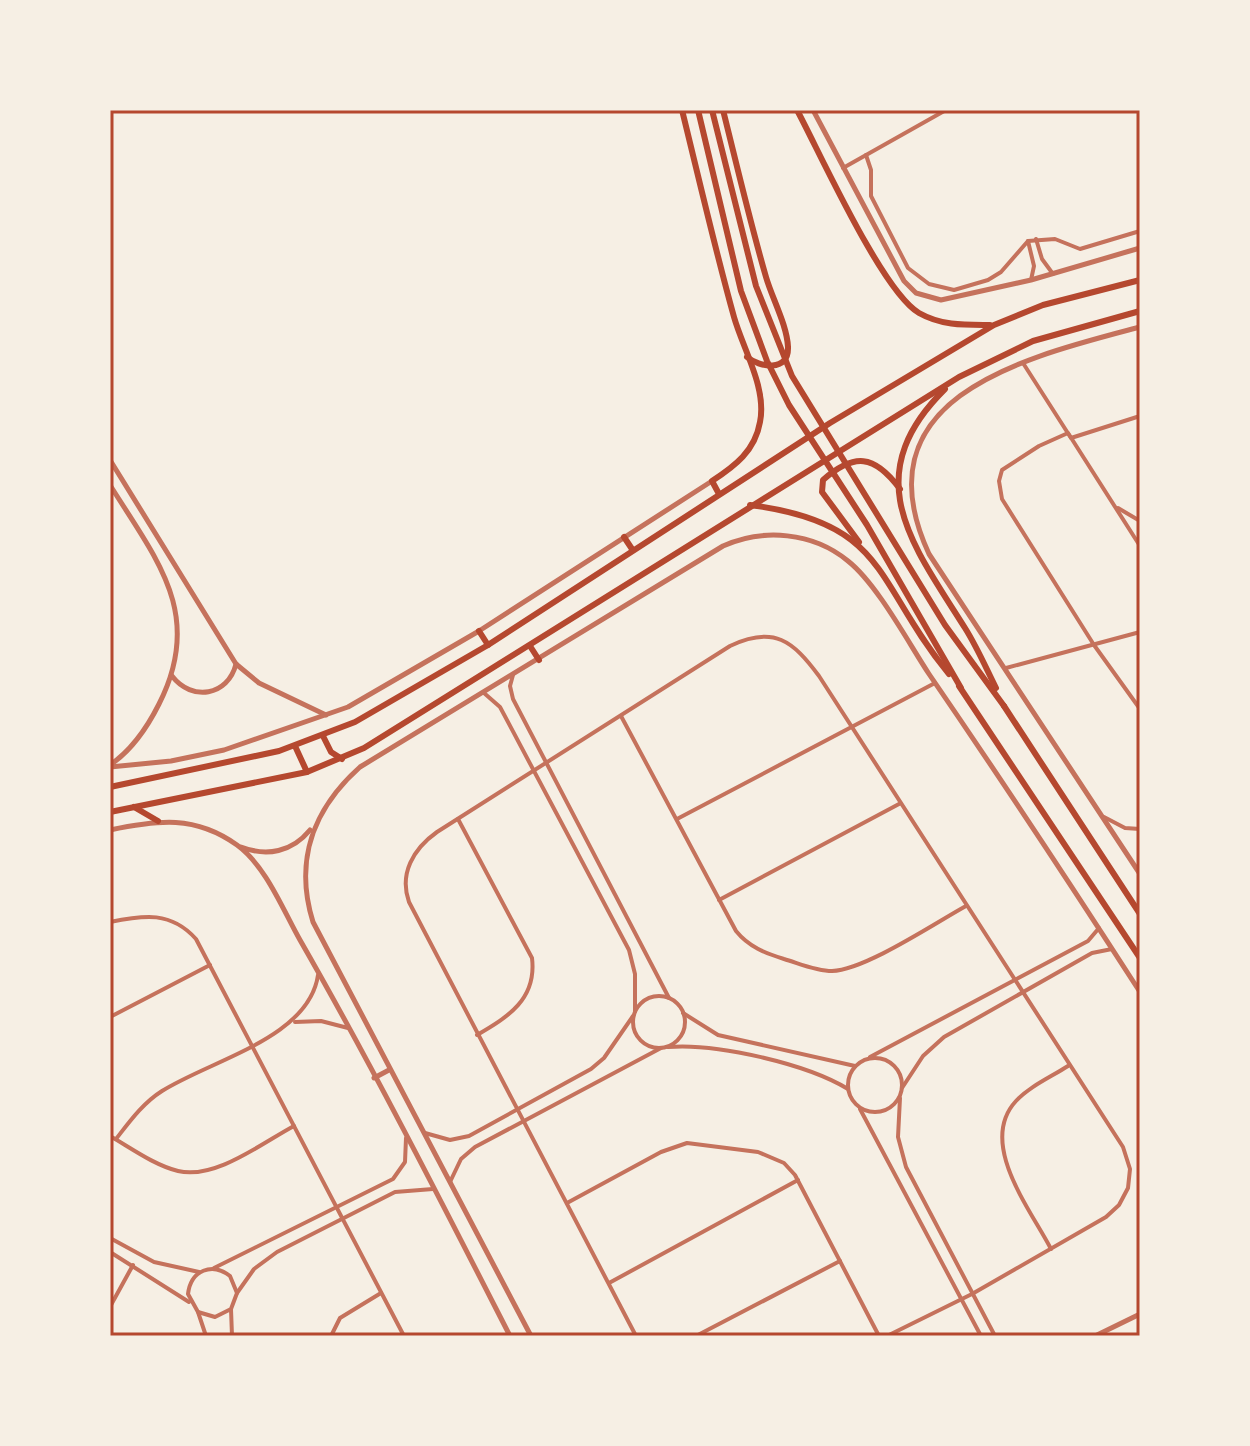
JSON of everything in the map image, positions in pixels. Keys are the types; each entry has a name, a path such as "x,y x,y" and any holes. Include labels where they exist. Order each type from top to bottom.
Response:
{"main road":[{"path":"682,110 762,404 758,430 741,460 712,481 719,494"},
{"path":"698,110 741,291 767,361 789,405 867,525 961,688"},
{"path":"712,110 756,286 792,376 945,625 1004,706 1140,914"},
{"path":"723,110 763,268 788,345 785,358 774,366 760,366 747,357"},
{"path":"797,110 896,294 922,314 945,323 994,325"},
{"path":"110,787 295,746 323,736 488,645 632,549 994,325 1043,305 1140,280"},
{"path":"110,812 307,772 342,759 530,646 750,505 959,377 1033,341 1140,311"},
{"path":"959,377 934,401 916,426 904,456 900,489 904,523 912,545 968,633 1004,706"},
{"path":"900,489 883,471 857,459 849,461 823,480 822,492 961,688 1140,958"},
{"path":"750,505 815,517 861,546"},
{"path":"624,537 632,549"},
{"path":"479,631 488,645"},
{"path":"530,646 539,660"},
{"path":"323,736 331,752 342,759"},
{"path":"295,746 307,772"},
{"path":"134,807 158,821"}],"street":[{"path":"813,110 904,281 916,293 941,300 1031,280 1140,248"},
{"path":"843,168 946,110"},
{"path":"866,155 871,170 871,196 908,268 929,284 949,290 988,280 1001,272 1028,241 1055,239 1080,249 1140,231"},
{"path":"1036,239 1042,259 1053,274"},
{"path":"1028,241 1034,261 1031,280"},
{"path":"1140,327 1022,362 956,396 944,406 924,437 911,485 916,525 929,554 1140,874"},
{"path":"1022,362 1140,546"},
{"path":"1140,416 1070,436 1009,463 1000,475 999,489 1094,645 1140,709"},
{"path":"110,460 236,664 259,683 326,715"},
{"path":"110,766 171,761 224,750 326,715 377,692 479,631 712,481"},
{"path":"110,485 165,574 174,596 179,631 171,675 143,732 110,766"},
{"path":"1115,506 1140,521"},
{"path":"110,830 158,821 204,826 240,847 261,853 282,850 301,840 338,789 371,760 737,540 765,533 801,539 834,551 850,562 935,683 1140,992"},
{"path":"1006,668 1140,632"},
{"path":"636,1336 477,1035 405,890 406,874 418,849 458,819 730,646 767,637 786,640 802,653 1123,1147 1130,1179 1124,1197 1114,1211 972,1294 887,1336"},
{"path":"171,675 189,691 204,693 226,684 236,664"},
{"path":"513,675 510,686 513,699 669,998 683,1013 718,1035 855,1066"},
{"path":"677,819 935,683"},
{"path":"484,693 500,707 535,769 629,950 636,986 634,1013 637,1036 648,1046 661,1048 712,1047 822,1075 848,1089 981,1336"},
{"path":"621,716 736,931 754,947 831,971 866,960 966,906"},
{"path":"719,900 899,804"},
{"path":"1102,816 1125,828 1140,829"},
{"path":"458,819 532,958 533,967 531,983 520,1006 477,1035"},
{"path":"315,824 304,870 307,905 313,922 531,1336"},
{"path":"240,847 263,876 319,972 510,1336"},
{"path":"110,922 153,916 177,922 196,939 404,1336"},
{"path":"848,1089 855,1066 1088,941 1099,928"},
{"path":"902,1088 936,1043 1097,950 1113,950"},
{"path":"110,1017 210,965"},
{"path":"116,1139 135,1114 163,1090 292,1023 311,1000 319,972"},
{"path":"422,1132 440,1139 460,1139 518,1110 599,1064 646,999 669,998"},
{"path":"668,1047 683,1033 683,1013"},
{"path":"292,1023 321,1021 348,1028"},
{"path":"450,1184 456,1166 467,1152 661,1048"},
{"path":"870,1057 892,1063 901,1076 898,1137 906,1167 995,1336"},
{"path":"1051,1249 1009,1168 1002,1137 1014,1103 1069,1066"},
{"path":"374,1078 389,1070"},
{"path":"860,1109 880,1112 900,1098"},
{"path":"110,1136 167,1167 198,1172 294,1126"},
{"path":"110,1238 154,1262 199,1272 214,1268 393,1179 405,1162 406,1138"},
{"path":"567,1203 661,1152 687,1143 758,1152 784,1163 798,1180 879,1336"},
{"path":"609,1283 798,1180"},
{"path":"232,1336 231,1309 237,1293 265,1260 395,1192 433,1189"},
{"path":"110,1252 190,1302 198,1312 206,1336"},
{"path":"696,1336 840,1261"},
{"path":"111,1305 133,1265"},
{"path":"214,1268 230,1276 237,1293"},
{"path":"190,1302 189,1285 199,1272"},
{"path":"331,1336 340,1318 381,1293"},
{"path":"198,1312 215,1317 231,1309"},
{"path":"1095,1336 1140,1314"}]}
